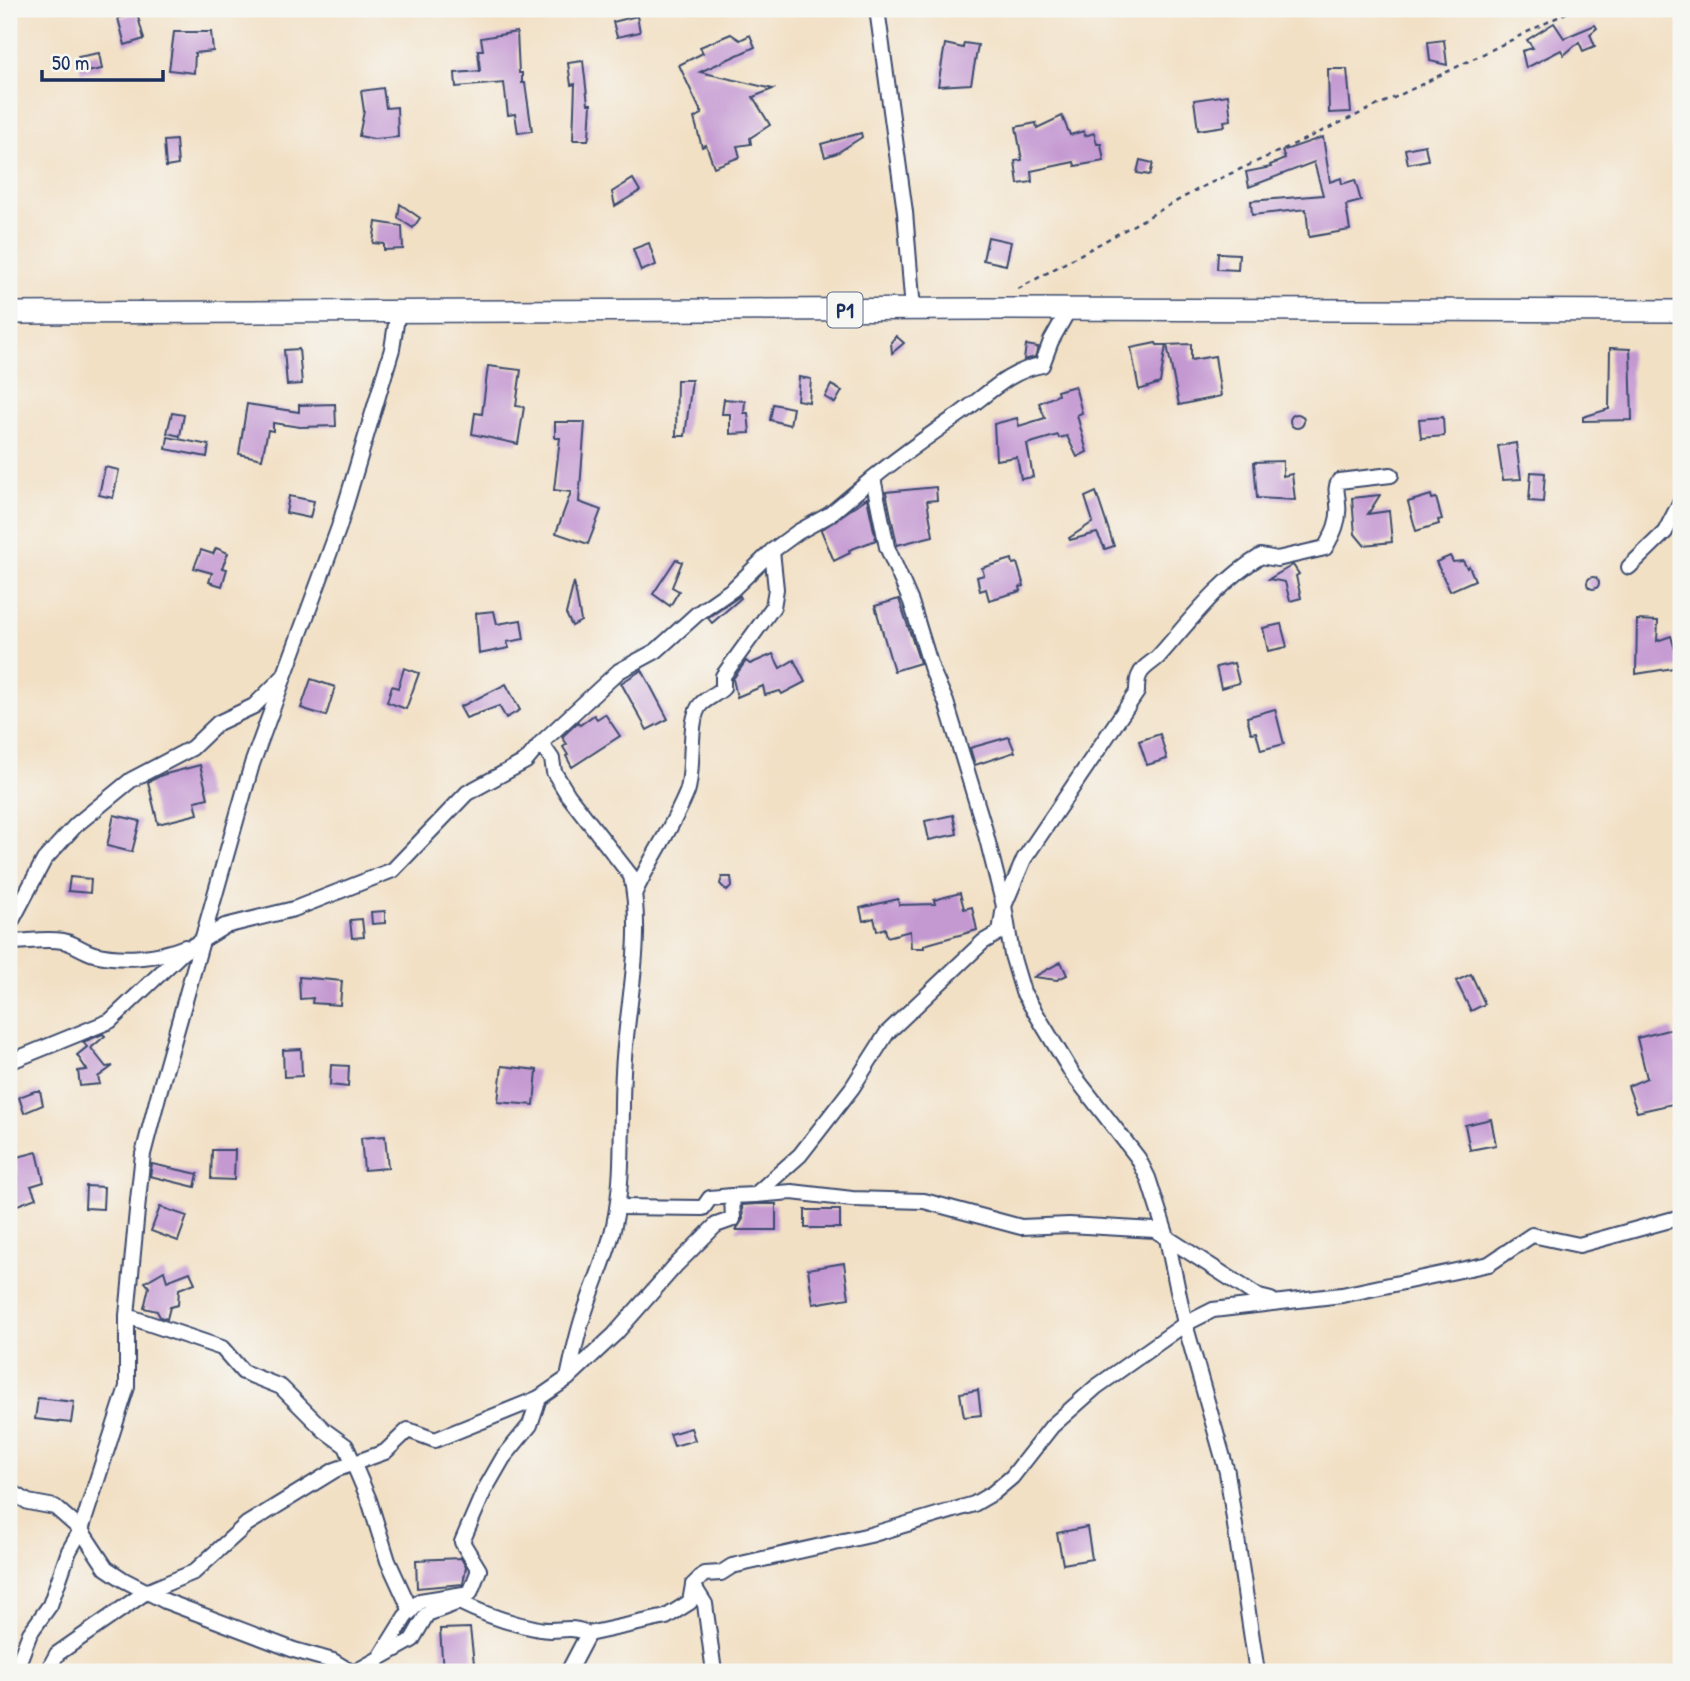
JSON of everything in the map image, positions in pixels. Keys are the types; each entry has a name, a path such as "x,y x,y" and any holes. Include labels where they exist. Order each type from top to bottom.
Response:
{"main road":[{"name":"P1","path":"9,313 1069,309 1681,312"}],"street":[{"path":"877,9 905,212 913,310"},
{"path":"9,1062 110,1021 183,951 225,926 294,909 393,870 467,793 526,761 541,743 620,671 656,650 697,614 733,589 772,551 798,532 829,515 1004,378 1042,365 1051,341 1069,309"},
{"path":"15,1672 30,1633 50,1605 69,1550 81,1530 127,1387 127,1316 144,1154 200,942 252,764 287,673 321,567 338,527 392,349 398,312"},
{"path":"755,1195 809,1145 887,1033 983,942 1000,932 1004,906 1024,859 1136,692 1139,675 1196,610 1240,569 1261,556 1277,559 1325,548 1338,520 1335,489 1339,481 1391,475"},
{"path":"873,478 887,547 911,602 932,670 946,702 1004,906 1012,955 1023,992 1072,1073 1138,1158 1166,1234 1185,1324 1227,1472 1257,1672"},
{"path":"1629,567 1665,532 1681,501"},
{"path":"635,892 687,793 694,757 692,740 698,710 701,704 723,688 723,676 773,607 776,589 772,551"},
{"path":"9,926 44,860 76,825 131,780 192,748 218,723 254,706 287,673"},
{"path":"541,743 552,758 554,772 568,795 583,811 598,837 631,876 635,892 634,944 622,1074 618,1207 614,1229 577,1336 568,1378"},
{"path":"9,942 43,939 66,941 91,953 115,957 169,954 200,942"},
{"path":"618,1207 703,1208 710,1198 792,1192 852,1199 924,1201 1021,1227 1141,1227 1166,1234 1178,1246 1259,1297 1279,1301"},
{"path":"47,1672 57,1654 146,1592 194,1572 247,1524 335,1470 385,1452 408,1430 435,1440 539,1398 568,1378 615,1334 675,1266 716,1225 733,1219 732,1196"},
{"path":"9,1490 28,1502 55,1507 81,1530 106,1568 146,1592 294,1650 333,1661 353,1672 412,1640 427,1614 459,1602 475,1610 542,1630 576,1627 588,1634 666,1617 690,1602 694,1585 704,1574 721,1573 733,1566 870,1535 974,1504 1012,1477 1052,1426 1082,1399 1185,1324 1213,1311 1342,1295 1489,1264 1532,1235 1579,1245 1681,1217"},
{"path":"127,1316 222,1348 243,1372 281,1387 296,1399 324,1430 346,1446 355,1463 388,1561 411,1611"},
{"path":"371,1672 420,1601 470,1593 479,1570 462,1542 484,1491 503,1458 530,1424 539,1398"},
{"path":"694,1585 705,1604 714,1672"},
{"path":"568,1672 588,1634"}],"path":[{"path":"1016,290 1204,186 1401,95 1574,9"}],"building":[{"path":"137,13 144,39 125,45 118,18"},
{"path":"637,16 640,32 617,37 613,22"},
{"path":"1554,23 1564,38 1595,25 1597,28 1590,34 1595,46 1583,51 1579,42 1564,55 1561,50 1526,68 1522,51 1533,48 1527,40"},
{"path":"174,32 211,32 213,51 195,53 194,73 169,70"},
{"path":"517,32 519,73 522,73 522,83 525,83 532,131 518,133 515,114 508,115 504,83 456,87 455,73 480,71 478,50 483,50 481,38"},
{"path":"731,34 740,40 750,35 755,47 700,72 773,89 753,97 770,125 750,138 751,144 737,146 740,157 714,167 706,145 702,147 694,118 702,114 679,65 703,53 700,47"},
{"path":"1444,40 1447,65 1430,61 1428,42"},
{"path":"964,43 978,45 971,84 938,86 945,44 963,48"},
{"path":"99,53 102,69 81,73 78,57"},
{"path":"583,61 588,104 591,104 589,136 588,140 573,140 575,84 571,85 568,63"},
{"path":"1328,69 1347,69 1351,112 1329,113"},
{"path":"383,88 386,108 397,107 398,137 374,139 359,136 364,111 361,91"},
{"path":"1228,95 1231,120 1224,121 1225,126 1198,130 1194,100"},
{"path":"1062,116 1070,135 1084,131 1085,136 1094,133 1097,144 1101,144 1104,161 1075,166 1074,162 1031,171 1032,182 1018,184 1015,161 1022,160 1016,127 1036,123 1037,128"},
{"path":"861,133 862,137 837,153 825,157 821,144"},
{"path":"1323,137 1330,182 1341,178 1342,184 1355,180 1361,201 1346,205 1350,230 1309,237 1306,209 1252,215 1251,201 1323,195 1314,162 1249,187 1246,172 1271,167 1270,165 1285,159 1282,151"},
{"path":"176,140 178,165 166,167 164,141"},
{"path":"1425,145 1428,160 1408,164 1405,149"},
{"path":"1140,160 1153,163 1150,175 1137,173"},
{"path":"633,179 640,191 615,206 612,192"},
{"path":"400,204 420,218 413,228 398,218"},
{"path":"376,222 402,226 403,249 384,250 384,244 373,243"},
{"path":"988,237 1011,242 1006,265 983,260"},
{"path":"649,243 656,265 641,271 633,249"},
{"path":"1218,253 1239,254 1238,270 1217,269"},
{"path":"896,336 904,343 892,353 891,342"},
{"path":"1156,343 1166,345 1160,383 1139,390 1131,348"},
{"path":"1191,344 1191,360 1215,356 1221,396 1179,405 1167,345"},
{"path":"1026,345 1038,347 1035,357 1024,360"},
{"path":"1610,348 1630,349 1632,420 1583,421 1583,417 1609,409"},
{"path":"299,349 302,384 287,385 284,350"},
{"path":"488,366 521,370 516,406 524,407 518,444 472,434 475,413 482,414"},
{"path":"799,377 811,379 809,402 797,400"},
{"path":"677,380 692,380 685,436 676,436"},
{"path":"831,385 842,391 835,403 825,397"},
{"path":"1075,386 1082,413 1077,415 1087,452 1077,457 1067,436 1059,438 1058,435 1027,444 1033,477 1021,479 1017,457 996,460 994,424 1017,418 1019,426 1045,418 1039,403 1058,395 1057,391"},
{"path":"724,399 745,401 744,413 748,413 750,433 730,434 730,414 722,414"},
{"path":"247,404 299,412 299,405 335,404 336,426 300,427 273,423 273,431 268,430 262,459 239,454"},
{"path":"773,404 793,408 790,425 770,420"},
{"path":"172,413 184,415 180,436 167,433"},
{"path":"1297,414 1302,416 1302,426 1297,428 1292,426 1290,421 1292,416"},
{"path":"1443,417 1444,436 1421,438 1419,419"},
{"path":"555,422 585,422 579,502 601,510 588,544 556,533 571,492 554,490 560,438 555,438"},
{"path":"168,437 209,445 207,457 166,449"},
{"path":"1516,443 1521,479 1503,480 1498,446"},
{"path":"1283,461 1283,476 1292,474 1295,500 1257,498 1254,462"},
{"path":"105,467 119,470 113,498 99,495"},
{"path":"1531,472 1545,473 1543,502 1529,501"},
{"path":"936,487 937,500 927,501 933,536 897,545 886,492"},
{"path":"1096,492 1114,546 1105,549 1097,533 1070,540 1069,538 1093,522 1085,497"},
{"path":"1380,495 1368,514 1389,511 1392,542 1364,545 1355,534 1352,498"},
{"path":"1431,495 1432,499 1436,498 1442,519 1438,520 1439,524 1416,531 1408,502"},
{"path":"289,496 314,501 310,518 286,513"},
{"path":"867,498 876,540 849,550 850,553 834,561 821,530"},
{"path":"216,548 228,553 222,568 227,569 222,586 209,582 212,573 194,568 201,550 213,554"},
{"path":"1450,556 1453,562 1463,561 1467,568 1469,566 1475,580 1450,591 1436,562"},
{"path":"676,559 682,562 672,587 679,591 670,606 653,594"},
{"path":"1012,559 1013,564 1017,563 1024,586 1020,587 1021,591 989,600 986,589 980,591 977,577 984,575 982,568"},
{"path":"1293,565 1299,574 1296,576 1301,598 1290,601 1285,582 1269,579"},
{"path":"1588,578 1598,578 1598,588 1588,588"},
{"path":"574,582 581,621 572,626 566,614"},
{"path":"740,596 741,598 712,623 708,618"},
{"path":"899,599 920,663 894,671 875,606"},
{"path":"494,611 497,624 521,620 524,639 507,642 509,648 479,654 476,613"},
{"path":"1637,620 1658,621 1657,641 1671,636 1680,667 1636,674"},
{"path":"1281,624 1287,647 1268,651 1263,628"},
{"path":"773,654 780,668 794,660 805,682 782,694 780,691 765,695 763,686 737,697 733,679 746,661 750,664"},
{"path":"1234,663 1239,683 1221,688 1216,667"},
{"path":"404,668 419,673 406,709 387,702 392,686 398,688"},
{"path":"642,670 668,719 647,730 621,683"},
{"path":"311,679 335,687 326,716 301,708"},
{"path":"506,684 520,710 506,718 499,706 466,718 460,707"},
{"path":"1275,709 1284,744 1261,750 1256,732 1251,733 1247,717"},
{"path":"605,714 620,736 572,767 563,747 567,744 562,737 578,722 580,725 594,715 597,719"},
{"path":"1160,734 1167,759 1147,765 1139,741"},
{"path":"1009,737 1015,752 975,765 970,748"},
{"path":"200,765 208,798 195,801 198,814 158,824 148,782 162,775"},
{"path":"114,815 140,821 132,852 107,846"},
{"path":"953,815 957,834 929,840 925,821"},
{"path":"70,877 91,879 90,893 68,891"},
{"path":"722,877 731,877 732,886 727,891 720,884"},
{"path":"960,893 964,909 972,907 977,930 924,945 924,948 911,948 910,931 887,937 885,928 877,931 874,918 863,921 860,908 898,899 899,905 935,904 934,900"},
{"path":"385,911 385,923 372,924 371,912"},
{"path":"362,919 364,937 352,938 350,920"},
{"path":"1061,962 1067,975 1057,980 1034,977"},
{"path":"1471,974 1485,1004 1471,1011 1456,981"},
{"path":"299,977 342,981 340,1005 312,1003 313,998 300,999"},
{"path":"1672,1029 1681,1065 1681,1095 1676,1097 1677,1103 1637,1112 1628,1086 1647,1078 1637,1038"},
{"path":"103,1034 105,1036 91,1048 106,1067 113,1066 98,1077 100,1084 80,1086 78,1071 87,1070 77,1055 87,1047 83,1042"},
{"path":"301,1049 302,1076 284,1077 283,1050"},
{"path":"331,1065 349,1066 348,1087 330,1085"},
{"path":"502,1066 537,1070 534,1105 498,1102"},
{"path":"40,1091 43,1105 24,1113 19,1097"},
{"path":"1491,1119 1496,1145 1470,1150 1465,1125"},
{"path":"385,1136 388,1168 364,1170 361,1138"},
{"path":"212,1150 235,1150 234,1180 211,1179"},
{"path":"37,1152 44,1182 31,1186 36,1198 15,1206 9,1191 9,1180 18,1177 14,1158"},
{"path":"152,1164 198,1174 195,1187 150,1176"},
{"path":"86,1186 104,1187 103,1209 85,1208"},
{"path":"776,1204 776,1230 736,1230 743,1219 742,1205"},
{"path":"160,1207 187,1216 178,1241 151,1231"},
{"path":"805,1210 840,1210 840,1228 805,1228"},
{"path":"844,1263 849,1298 813,1304 808,1269"},
{"path":"164,1271 167,1281 190,1272 195,1283 179,1289 178,1305 170,1307 167,1319 160,1317 157,1311 144,1308 149,1287 145,1282"},
{"path":"978,1390 981,1415 964,1417 960,1393"},
{"path":"38,1398 74,1402 71,1423 35,1419"},
{"path":"691,1428 695,1440 674,1446 670,1434"},
{"path":"1087,1527 1092,1559 1063,1564 1057,1533"},
{"path":"461,1558 466,1567 463,1584 417,1588 416,1560"},
{"path":"470,1628 475,1672 443,1672 440,1629"}]}
